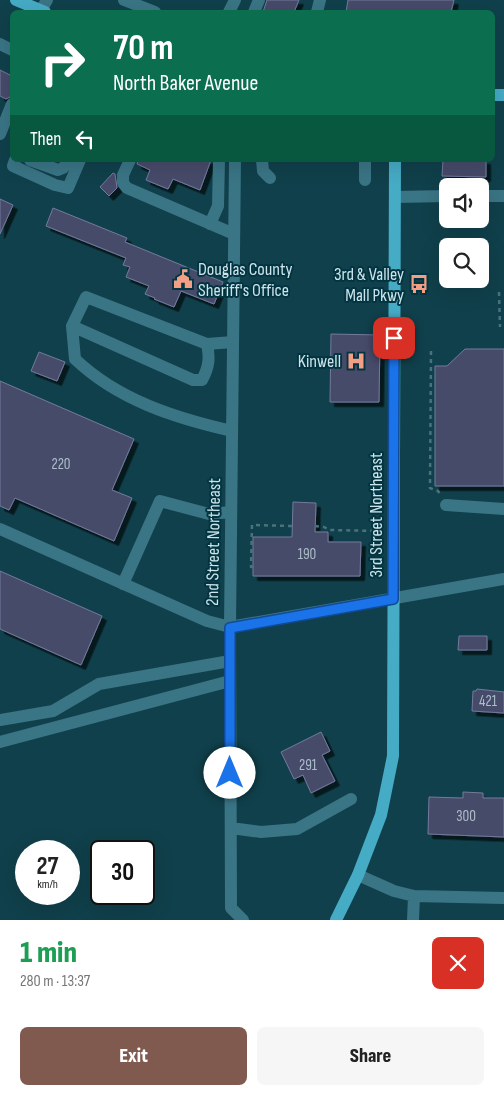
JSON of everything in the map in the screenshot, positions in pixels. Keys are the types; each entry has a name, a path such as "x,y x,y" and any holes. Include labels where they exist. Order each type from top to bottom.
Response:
{"main road":[{"path":"16,0 43,9"},
{"name":"3rd Street Northeast","path":"336,920 358,874 381,815 393,756 395,162"}],"street":[{"path":"124,0 138,6"},
{"path":"0,134 10,109"},
{"path":"36,162 58,170 68,162"},
{"path":"9,164 56,185 68,188 79,162"},
{"path":"129,162 122,183 127,188 234,234"},
{"path":"210,224 218,206 220,162"},
{"name":"2nd Street Northeast","path":"235,162 230,628 231,908 243,920"},
{"path":"262,162 263,171 270,178"},
{"path":"365,162 365,180"},
{"path":"395,197 439,196"},
{"path":"489,196 504,196"},
{"path":"232,431 181,418 136,401 108,386 75,360 72,326 86,297 207,344 233,342"},
{"path":"72,326 193,380 202,380 207,370 210,356 207,344"},
{"path":"123,584 160,501 209,514 231,512"},
{"path":"446,505 504,509"},
{"path":"0,529 207,621 230,628 504,579"},
{"path":"0,720 54,711 99,684 230,661"},
{"path":"0,742 230,681"},
{"path":"231,828 261,832 297,829 350,799"},
{"path":"358,874 394,891 414,896 504,898"},
{"path":"413,920 414,896"}],"path":[{"path":"499,292 500,327"},
{"path":"431,351 430,488 438,490 446,505"},
{"path":"253,567 251,567 252,525 292,526"},
{"path":"315,526 330,530 378,531"}],"building":[{"path":"267,0 299,0 295,10 264,10"},
{"path":"348,0 454,0 452,10 346,10"},
{"path":"0,70 10,75 10,97 6,99 0,96"},
{"path":"138,162 210,162 200,190 173,179 168,189 146,180 150,170 137,164"},
{"path":"443,162 486,162 486,177 442,176"},
{"path":"113,173 115,174 117,188 109,196 100,187"},
{"path":"0,199 13,205 0,234"},
{"path":"53,208 127,238 125,242 223,282 214,304 181,291 174,307 145,294 149,286 126,277 130,267 123,265 126,258 46,226"},
{"path":"331,334 380,335 379,402 330,402"},
{"path":"465,349 504,349 504,486 435,486 435,366 447,366"},
{"path":"39,352 65,362 57,381 31,371"},
{"path":"0,381 134,439 112,490 132,498 114,541 15,498 9,510 0,506"},
{"path":"293,502 316,503 315,532 328,532 328,542 361,542 360,576 253,576 253,537 292,537"},
{"path":"0,571 102,616 81,665 0,629"},
{"path":"459,636 487,636 487,650 458,650"},
{"path":"477,689 504,692 504,713 472,711 473,691"},
{"path":"321,732 330,751 322,755 335,781 311,793 303,775 294,779 281,752"},
{"path":"463,792 483,793 483,798 504,798 504,837 428,834 429,797 463,798"}],"place":[{"name":"Douglas County Sheriff's Office","path":"183,279"},
{"name":"3rd & Valley Mall Pkwy","path":"419,284"},
{"name":"Kinwell","path":"356,361"}],"route":[{"path":"230,773 230,628 393,599 394,338"}]}
